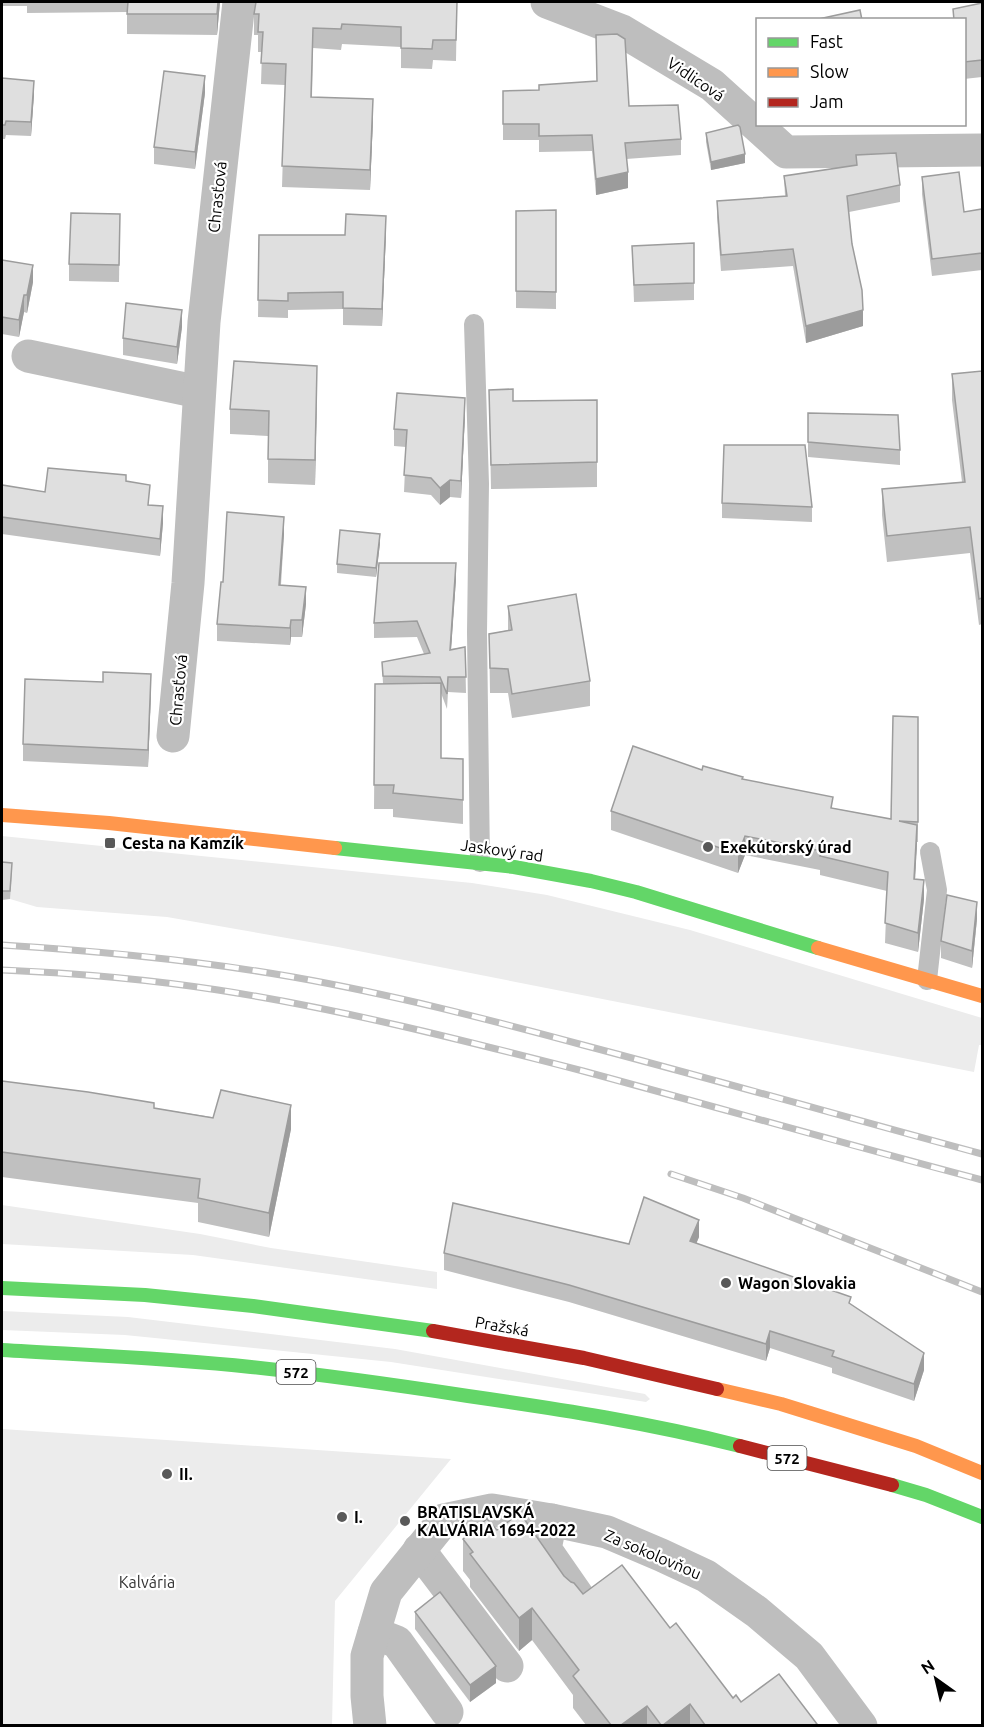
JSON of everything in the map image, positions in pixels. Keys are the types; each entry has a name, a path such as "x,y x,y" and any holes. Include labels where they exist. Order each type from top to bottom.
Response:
{"main road":[{"name":"Jaskový rad","path":"2,815 109,822 480,862 591,881 636,892 982,996"},
{"name":"Pražská","path":"2,1288 145,1295 253,1306 412,1327 584,1358 781,1404 916,1446 982,1473"},
{"name":"572","path":"2,1350 250,1367 371,1381 588,1413 702,1436 868,1478 926,1495 982,1517"}],"street":[{"name":"Chrasťová","path":"173,736 188,583 205,310 239,2"},
{"name":"Vidlicová","path":"547,2 622,31 712,85 756,125"},
{"name":"Vidlicová","path":"757,126 786,152 982,150"},
{"path":"28,356 199,392"},
{"name":"Za sokolovňou","path":"374,1633 386,1592 444,1520 492,1510 551,1520 607,1532 706,1576 757,1612 809,1656 861,1725"},
{"path":"551,1520 545,1550 579,1598"},
{"path":"419,1550 507,1665"},
{"path":"370,1725 367,1656 374,1633 397,1642 447,1712"}],"lane":[{"path":"474,324 479,484 477,632 480,862"},
{"path":"927,980 937,890 930,852"}],"green space":[{"path":"2,836 472,883 547,895 690,930 982,1018 982,1045 979,1045 974,1072 338,947 167,917 37,907 2,899"},
{"path":"2,1205 437,1272 437,1289 193,1255 2,1244"},
{"path":"2,1311 128,1317 395,1349 645,1394 650,1399 646,1402 391,1362 125,1335 2,1330"},
{"name":"Kalvária","path":"2,1429 451,1459 335,1601 332,1725 2,1725"}],"building":[{"path":"128,2 218,2 217,14 127,14"},
{"path":"256,2 457,2 456,40 433,40 432,49 401,48 401,27 342,24 341,29 313,28 311,97 373,99 370,170 282,166 286,64 261,63 263,32 258,32 259,14 254,14"},
{"path":"982,3 982,60 966,62 966,18 954,18 953,9"},
{"path":"860,10 862,18 823,18"},
{"path":"617,34 625,39 629,106 678,105 681,139 625,143 628,172 596,179 592,135 539,136 539,124 503,124 503,91 539,90 539,85 597,81 596,35"},
{"path":"164,71 205,76 195,152 154,147"},
{"path":"2,78 34,81 31,122 6,121 5,125 2,125"},
{"path":"738,125 745,154 711,162 706,133"},
{"path":"896,153 900,185 847,196 863,310 806,326 793,249 721,255 717,201 787,196 784,176 857,165 856,155"},
{"path":"959,172 964,212 982,209 982,253 932,259 922,177"},
{"path":"556,210 556,292 516,291 516,211"},
{"path":"71,213 120,214 119,265 69,264"},
{"path":"346,214 386,216 382,309 343,308 343,292 288,293 288,301 258,300 259,235 345,235"},
{"path":"694,243 694,283 634,285 632,246"},
{"path":"2,260 33,265 19,320 2,317"},
{"path":"126,303 182,310 177,347 123,338"},
{"path":"234,361 317,366 315,460 268,459 269,411 230,409"},
{"path":"982,371 982,598 979,599 970,527 887,536 882,489 965,482 952,374"},
{"path":"513,389 513,401 597,400 597,462 491,465 489,390"},
{"path":"397,393 465,398 461,481 450,480 440,488 431,478 404,475 407,430 394,429"},
{"path":"808,413 898,415 900,450 808,442"},
{"path":"724,445 805,445 812,507 722,503"},
{"path":"48,468 126,475 126,481 150,485 148,505 163,506 160,539 2,517 2,485 45,492"},
{"path":"227,512 284,517 279,585 306,587 302,620 291,620 290,628 217,624 221,582 223,582"},
{"path":"340,530 380,534 376,568 337,564"},
{"path":"379,563 456,563 450,650 465,647 466,677 448,677 447,694 440,677 383,676 382,662 430,653 417,621 374,623"},
{"path":"576,594 590,681 512,694 508,669 490,668 489,634 512,630 508,606"},
{"path":"103,672 151,674 148,750 23,744 25,679 103,682"},
{"path":"441,683 441,758 463,759 463,800 393,793 394,785 374,785 375,684"},
{"path":"893,716 918,717 918,822 899,821 917,825 914,879 924,880 918,933 885,923 888,872 820,856 822,851 745,836 738,854 611,811 633,746 702,770 703,766 743,777 742,779 833,797 831,808 891,819"},
{"path":"2,862 12,863 10,891 2,891"},
{"path":"947,895 977,902 972,951 941,941"},
{"path":"2,1081 154,1103 154,1108 213,1118 221,1090 291,1105 269,1213 198,1198 200,1179 2,1152"},
{"path":"644,1197 699,1220 690,1241 851,1297 849,1303 924,1353 914,1384 832,1356 834,1351 770,1331 766,1344 569,1285 444,1253 453,1203 629,1244"},
{"path":"520,1513 564,1576 583,1594 622,1565 670,1628 676,1623 733,1698 736,1695 741,1702 779,1674 817,1724 705,1725 690,1704 663,1725 647,1706 621,1725 611,1725 573,1676 579,1670 532,1608 519,1618 470,1554 473,1552 463,1539 487,1519 497,1530"},
{"path":"440,1592 496,1666 470,1685 415,1612"}],"railway":[{"path":"2,945 184,961 257,971 366,991 547,1035 982,1154"},
{"path":"2,970 110,977 191,986 356,1016 583,1071 982,1180"},
{"path":"671,1174 743,1198 982,1292"}],"traffic: fast":[{"path":"335,848 514,867 591,881 636,892 818,948"},
{"path":"2,1288 145,1295 253,1306 433,1331"},
{"path":"2,1350 189,1361 333,1377 604,1417 740,1446"},
{"path":"892,1485 926,1495 982,1517"}],"traffic: slow":[{"path":"2,815 109,823 335,848"},
{"path":"818,948 982,996"},
{"path":"717,1389 781,1404 916,1446 982,1473"}],"traffic: jam":[{"path":"433,1331 584,1358 717,1389"},
{"path":"740,1446 892,1485"}],"place":[{"name":"Cesta na Kamzík","path":"110,843"},
{"name":"Exekútorský úrad","path":"708,847"},
{"name":"Wagon Slovakia","path":"726,1283"},
{"name":"II.","path":"167,1474"},
{"name":"I.","path":"342,1517"},
{"name":"BRATISLAVSKÁ KALVÁRIA 1694-2022","path":"405,1521"}]}
